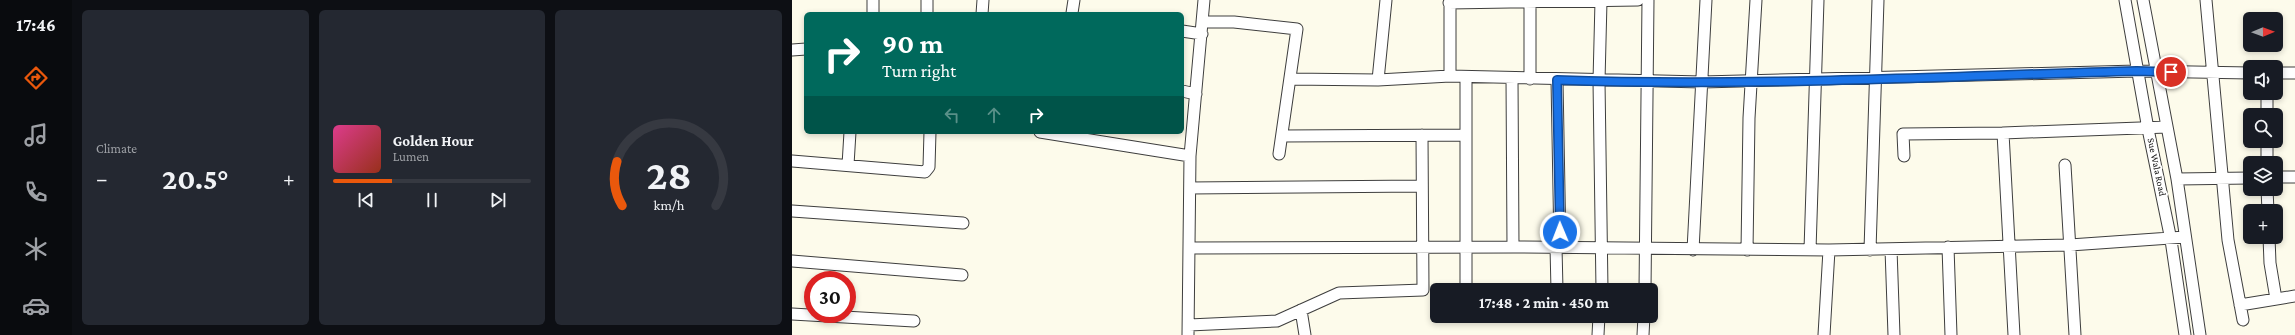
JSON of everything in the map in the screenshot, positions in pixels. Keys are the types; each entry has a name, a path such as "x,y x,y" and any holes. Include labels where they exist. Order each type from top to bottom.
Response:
{"street":[{"path":"873,0 873,12"},
{"path":"926,12 927,0"},
{"path":"982,12 984,0"},
{"path":"1072,12 1074,0"},
{"path":"1204,0 1190,156 1191,248 1189,330 1277,321 1339,294 1423,290 1422,135"},
{"path":"1378,80 1386,0"},
{"path":"1450,76 1450,2 1638,0"},
{"path":"1645,283 1647,249 1648,0"},
{"path":"1693,250 1706,0"},
{"path":"1747,250 1749,118 1756,0"},
{"path":"1810,250 1814,79 1818,0"},
{"path":"1870,250 1878,0"},
{"name":"Sue Wala Road","path":"2125,0 2148,129 2172,240 2185,335"},
{"path":"2143,0 2177,179 2200,335"},
{"path":"2206,0 2228,240 2243,320"},
{"path":"1530,1 1530,79"},
{"path":"1601,1 1599,81 1602,283"},
{"path":"1203,22 1234,22 1297,29 1280,154"},
{"path":"1184,31 1202,34"},
{"path":"792,50 804,49"},
{"path":"1290,79 1378,80 1450,76 1647,83 1876,79 2137,71 2243,73"},
{"path":"2283,73 2295,73"},
{"path":"1466,77 1466,283"},
{"path":"1512,78 1513,247"},
{"path":"1557,80 1557,283"},
{"path":"1184,91 1196,94"},
{"path":"1904,156 1903,134 2003,134 2167,127"},
{"path":"848,166 850,134"},
{"path":"792,162 925,172 929,167 930,134"},
{"path":"1052,134 1190,156"},
{"path":"2003,134 2014,335"},
{"path":"1282,136 1466,135"},
{"path":"2065,165 2075,335"},
{"path":"2283,177 2295,177"},
{"path":"2177,179 2243,178"},
{"path":"1190,188 1422,186"},
{"path":"792,211 963,223"},
{"path":"1191,248 1558,247 1693,250 1870,250 2070,245 2172,240 2185,237"},
{"path":"2269,244 2270,263 2276,299"},
{"path":"1948,247 1951,335"},
{"path":"1891,249 1894,335"},
{"path":"1824,335 1829,250"},
{"path":"792,261 962,275"},
{"path":"2240,304 2295,296"},
{"path":"1301,310 1305,335"},
{"path":"792,314 914,321"},
{"path":"1598,335 1599,323"},
{"path":"1643,335 1644,323"}],"route":[{"path":"1560,232 1557,80 1647,83 1752,82 1814,79 1876,79 2137,71 2171,72"}]}
